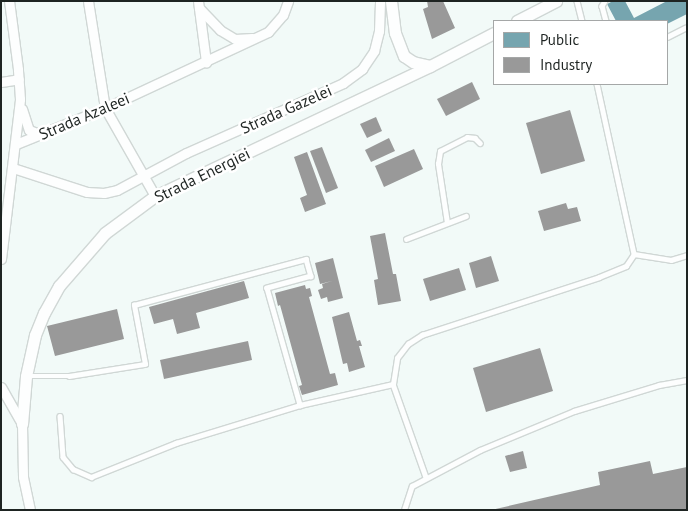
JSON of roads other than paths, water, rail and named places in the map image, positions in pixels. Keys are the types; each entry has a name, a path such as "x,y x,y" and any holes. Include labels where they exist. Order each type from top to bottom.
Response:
{"street":[{"path":"9,1 23,118 29,130 42,136"},
{"path":"88,1 105,108 155,196"},
{"name":"Strada Azaleei","path":"16,144 42,136 105,108 256,37 276,25 283,15 288,1"},
{"name":"Strada Gazelei","path":"13,168 96,194 117,190 143,175 343,83 362,69 374,51 379,32 380,1"},
{"path":"391,1 395,33 404,56 413,62 430,66"},
{"path":"519,20 556,1"},
{"path":"199,5 220,30 235,39 256,37"},
{"path":"199,5 206,62"},
{"name":"Strada Energiei","path":"30,510 23,477 22,424 26,376 35,335 59,286 105,232 155,196 430,66 493,34"},
{"path":"1,82 19,79"},
{"path":"1,259 20,99"},
{"path":"1,387 22,424"}],"lane":[{"path":"578,1 582,20"},
{"path":"605,1 602,6 606,20"},
{"path":"668,36 685,28"},
{"path":"426,477 392,384 396,358 408,344 422,335 626,266 634,254 596,85"},
{"path":"447,223 438,164 440,151 467,137 475,138 480,143"},
{"path":"406,239 466,216"},
{"path":"634,254 671,260 687,255"},
{"path":"26,376 69,376 145,364 134,305 306,259 311,276 267,288 300,405"},
{"path":"404,510 412,486 480,450 574,411 659,385 687,380"},
{"path":"60,416 63,457 73,469 91,477 176,443 300,405 392,384"}]}
